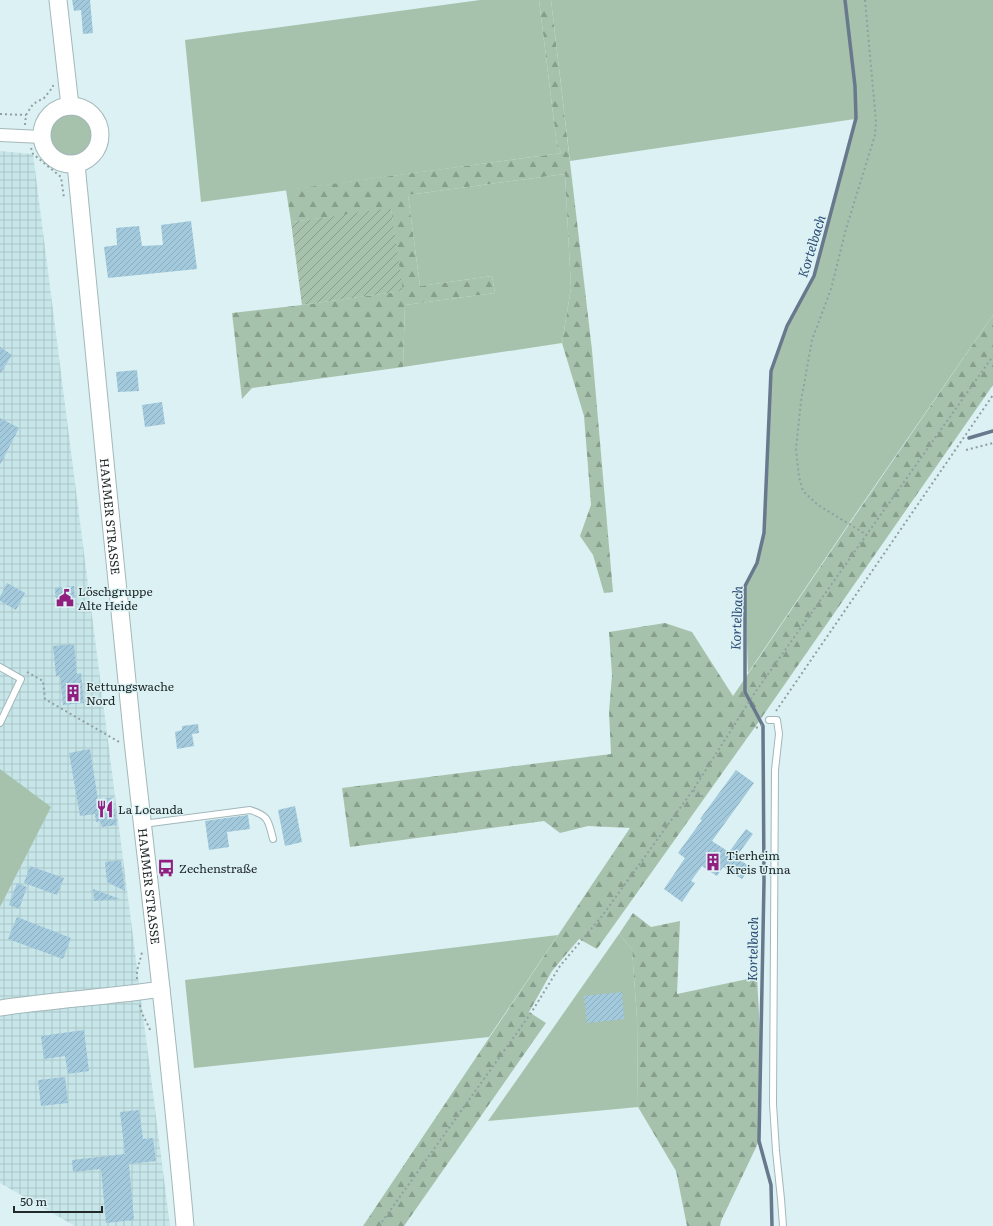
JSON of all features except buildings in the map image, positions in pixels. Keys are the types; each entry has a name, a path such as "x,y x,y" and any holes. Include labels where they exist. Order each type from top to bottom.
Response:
{"main road":[{"path":"58,0 70,106"},
{"path":"70,106 84,110 95,119 99,127 100,137 98,146 93,155 85,161 76,164 64,164 53,158 45,149 42,137 45,124 53,113 61,108 70,106"},
{"name":"HAMMER STRASSE","path":"76,164 117,584 142,824 162,989 185,1226"}],"street":[{"path":"0,135 42,137"},
{"path":"0,1008 36,1003 96,998 162,989"}],"lane":[{"path":"0,667 21,679 0,723"},
{"path":"769,720 777,720 779,734 775,770 773,1104 776,1151 782,1199 783,1226"},
{"path":"142,824 250,810 265,816 268,820 274,839"}],"path":[{"path":"865,0 876,122 875,135 846,229 832,289 812,340 801,401 796,448 799,477 803,491 818,504 867,535"},
{"path":"0,114 26,115 33,104 44,98 53,87 52,79"},
{"path":"379,1226 531,1013 560,966 602,916 693,790 754,694 993,356"},
{"path":"769,720 993,395"},
{"path":"966,450 993,443"},
{"path":"24,671 43,681 45,700 122,743"},
{"path":"693,790 705,798"}],"shaded area":[{"path":"0,151 33,154 170,1226 75,1226 0,1183"}],"green space":[{"path":"480,0 539,0 557,146 562,153 201,202 185,40"},
{"path":"539,0 551,0 592,350 613,592 604,593 593,555 580,536 591,505 584,416 562,343 571,288 565,174 408,195 420,286 492,276 495,293 405,305 403,367 252,388 242,399 232,313 402,291 391,209 291,222 286,190 562,153 557,146"},
{"path":"551,0 993,0 993,315 748,673 745,586 757,563 764,533 771,371 787,326 814,276 855,119 570,161"},
{"path":"67,114 75,114 83,117 89,123 92,135 89,147 83,153 75,156 67,156 59,153 53,147 50,139 50,131 53,123 59,117"},
{"path":"565,174 571,288 562,343 403,367 405,305 495,293 492,276 420,286 408,195"},
{"path":"391,208 403,291 302,305 291,222"},
{"path":"993,315 993,385 760,720 597,949 579,939 552,971 529,1012 546,1023 404,1226 363,1226 630,828 588,826 560,833 544,821 350,847 342,788 611,754 609,712 612,675 609,632 665,623 692,632 733,696"},
{"path":"0,769 51,807 0,907"},
{"path":"633,913 651,927 680,921 677,994 757,977 760,1033 759,1141 720,1226 687,1226 676,1171 638,1107 637,1019 632,949 619,934"},
{"path":"619,934 632,949 637,1019 638,1107 488,1121"},
{"path":"558,935 489,1037 194,1068 185,980"}],"waterway":[{"name":"Kortelbach","path":"772,1226 771,1185 759,1141 764,882 763,726 745,692 745,586 757,563 764,533 771,371 787,326 814,276 856,118 855,86 845,0"},
{"path":"969,438 993,431"}],"place":[{"name":"Löschgruppe Alte Heide","path":"65,598"},
{"name":"Rettungswache Nord","path":"73,693"},
{"name":"La Locanda","path":"105,809"},
{"name":"Tierheim Kreis Unna","path":"713,862"},
{"name":"Zechenstraße","path":"166,868"}]}
